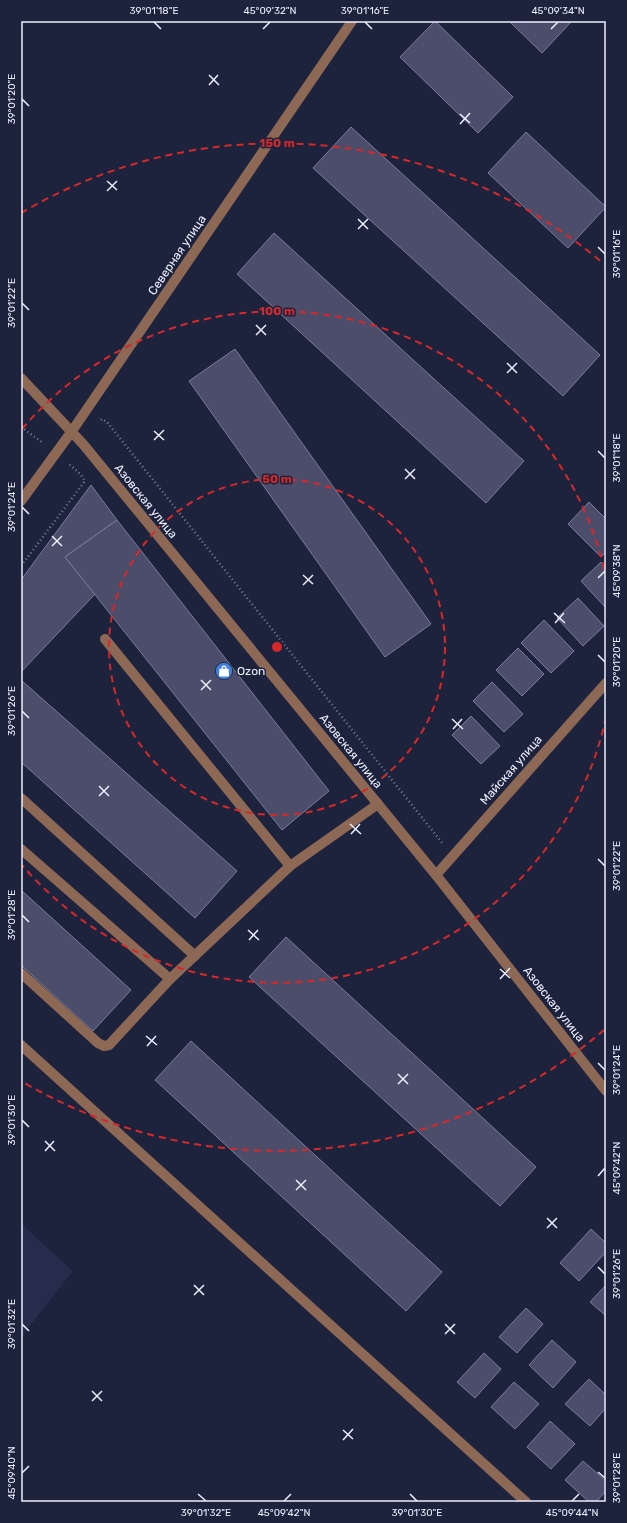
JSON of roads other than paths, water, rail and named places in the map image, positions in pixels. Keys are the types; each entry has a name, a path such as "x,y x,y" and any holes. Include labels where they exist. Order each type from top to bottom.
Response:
{"street":[{"name":"Северная улица","path":"21,501 72,431 352,21"},
{"name":"Азовская улица","path":"21,378 83,444 436,875 606,1091"},
{"path":"105,639 290,866"},
{"name":"Майская улица","path":"436,875 606,683"},
{"path":"21,798 195,956"},
{"path":"21,973 98,1043 104,1046 109,1045 170,980 290,866 378,804"},
{"path":"21,849 170,980"},
{"path":"21,1045 526,1502"}],"place":[{"name":"Ozon","path":"224,671"}]}
